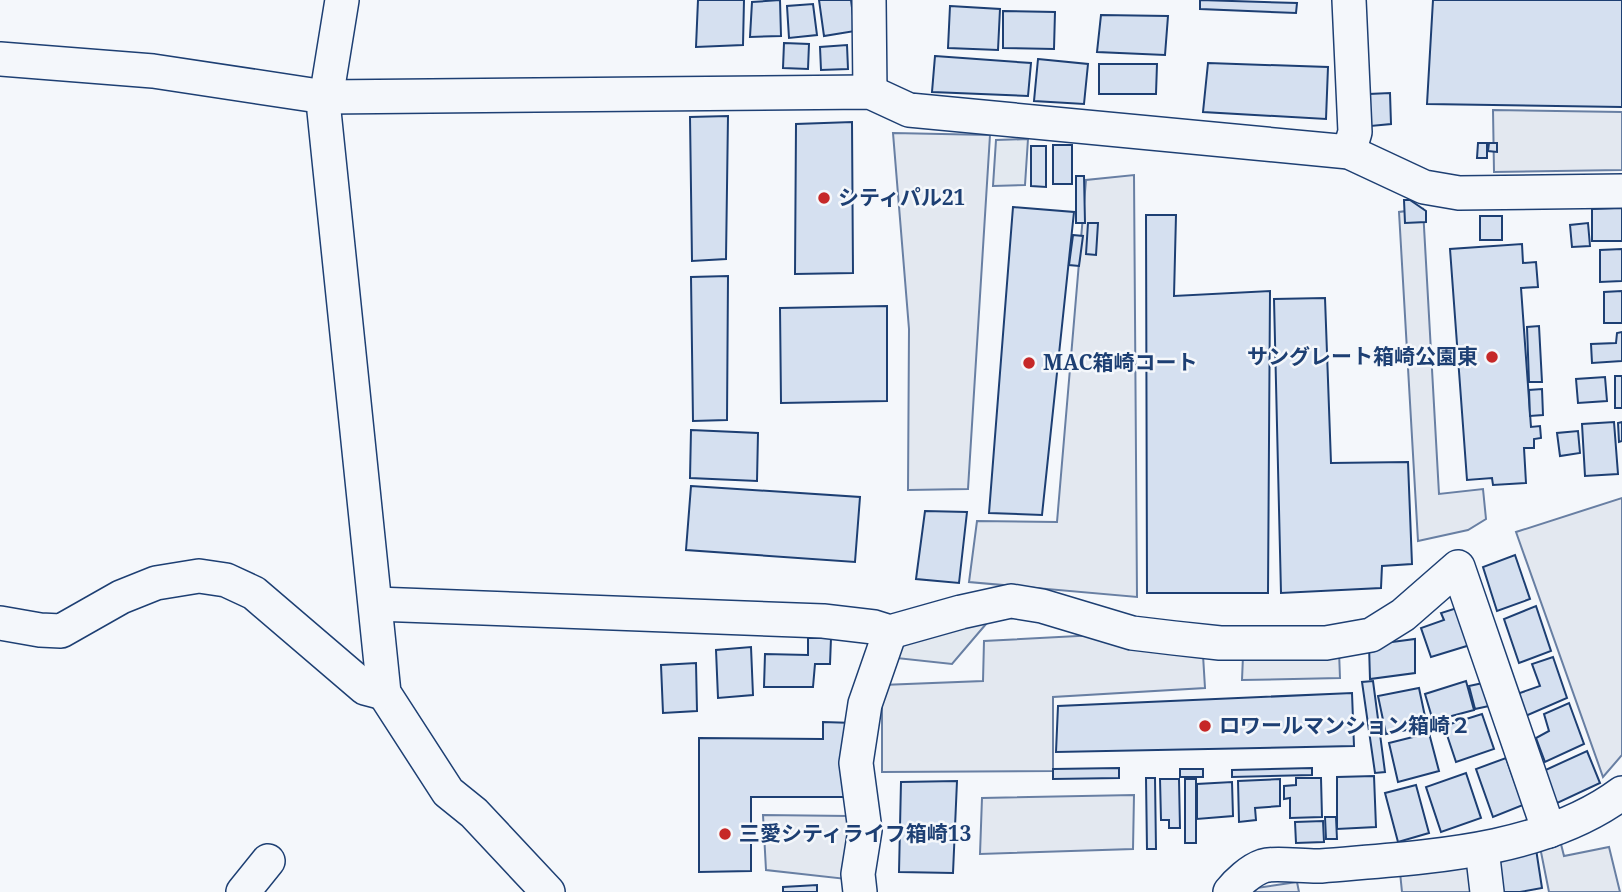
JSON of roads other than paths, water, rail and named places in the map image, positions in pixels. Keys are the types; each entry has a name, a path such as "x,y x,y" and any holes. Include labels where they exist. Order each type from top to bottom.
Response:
{"street":[{"path":"342,0 324,111 384,693 447,792 474,813 548,892"},
{"path":"869,0 870,92"},
{"path":"1349,0 1355,132 1349,152"},
{"path":"0,59 153,71 325,97 870,92 909,110 1349,152 1424,187 1459,193 1622,191"},
{"path":"376,604 823,621 874,627 890,632 1011,601 1042,606 1132,633 1220,643 1326,643 1371,635 1403,615 1458,567 1549,831"},
{"path":"0,623 61,631 121,597 156,583 199,576 226,580 254,593 365,688 384,693"},
{"path":"860,892 858,874 864,830 856,763 865,704 890,632"},
{"path":"1230,892 1238,882 1263,866 1317,866 1482,849 1549,831 1602,808 1622,793"},
{"path":"1482,849 1487,892"},
{"path":"243,892 268,861"}],"place":[{"name":"シティパル21","path":"824,198"},
{"name":"サングレート箱崎公園東","path":"1492,357"},
{"name":"MAC箱崎コート","path":"1029,363"},
{"name":"ロワールマンション箱崎２","path":"1205,726"},
{"name":"三愛シティライフ箱崎13","path":"725,834"}]}
